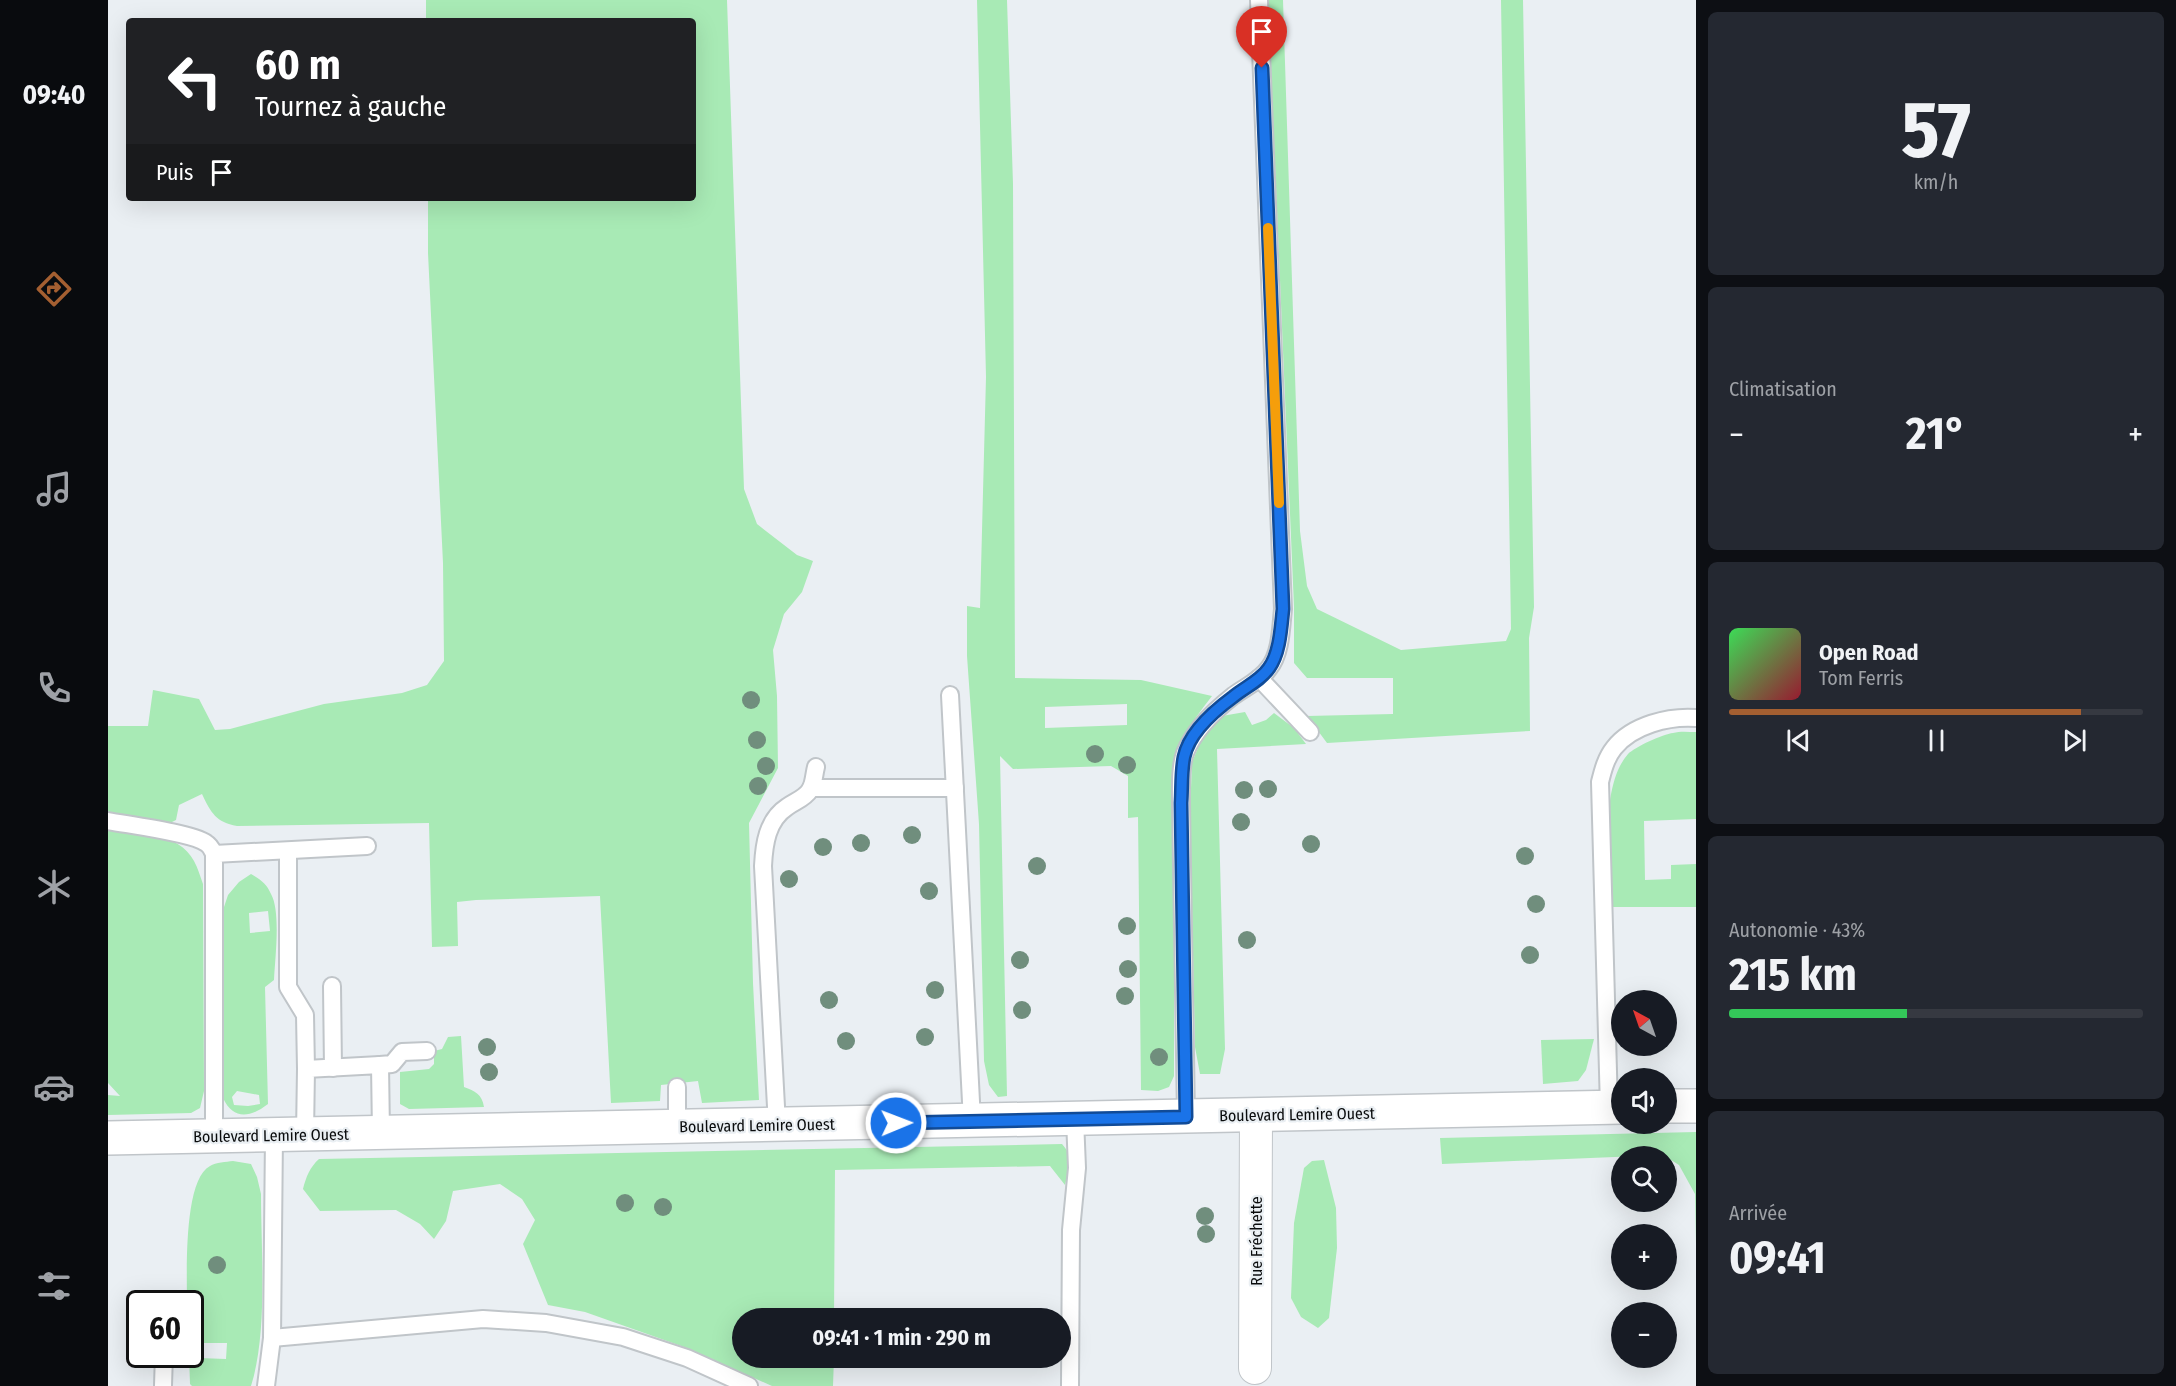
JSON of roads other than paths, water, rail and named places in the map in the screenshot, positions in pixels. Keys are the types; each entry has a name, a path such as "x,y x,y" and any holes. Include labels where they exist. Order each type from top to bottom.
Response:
{"main road":[{"path":"1677,1106 1696,1106"},
{"name":"Boulevard Lemire Ouest","path":"108,1138 1611,1107"}],"street":[{"name":"Rue Fréchette","path":"1253,1377 1256,1115"}],"lane":[{"path":"1186,1117 1181,803 1184,754 1194,734 1212,715 1259,678 1270,666 1279,642 1283,609 1259,0"},
{"path":"1259,678 1310,732"},
{"path":"950,695 972,1121"},
{"path":"1613,1068 1600,782 1605,763 1615,747 1636,730 1657,722 1686,717 1696,718"},
{"path":"777,1125 764,847 770,828 785,808 803,798 811,788 816,767"},
{"path":"811,788 955,788"},
{"path":"108,821 205,841 214,854 214,1136"},
{"path":"214,854 367,846"},
{"path":"266,1386 290,1134 306,1069 305,1015 288,987 288,851"},
{"path":"332,986 333,1068"},
{"path":"306,1069 392,1064 402,1052 427,1051"},
{"path":"380,1065 381,1133"},
{"path":"677,1086 677,1127"},
{"path":"1070,1386 1070,1264 1077,1168 1075,1119"},
{"path":"272,1338 483,1319 546,1323 623,1337 687,1358 749,1386"},
{"path":"163,1386 164,1368"}]}
